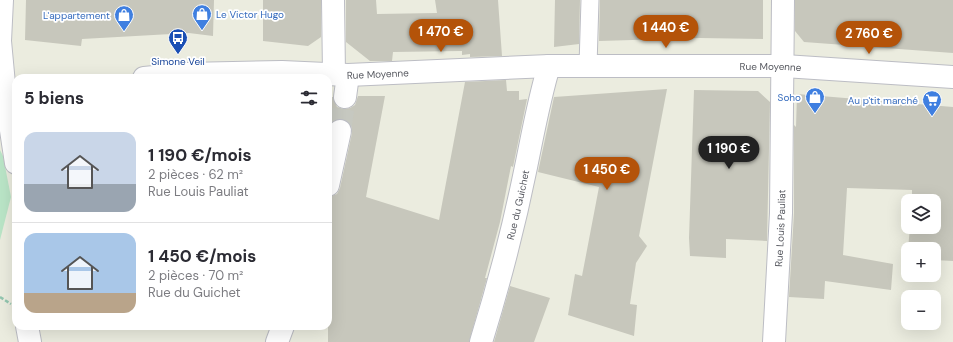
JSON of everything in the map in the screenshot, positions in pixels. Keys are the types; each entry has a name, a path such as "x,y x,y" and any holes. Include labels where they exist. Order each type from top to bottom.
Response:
{"street":[{"path":"2,0 0,41 12,128"},
{"path":"333,0 341,74 345,96"},
{"name":"Rue Louis Pauliat","path":"774,342 781,213 784,66 783,0"},
{"name":"Rue Moyenne","path":"186,74 282,72 341,74 549,66 784,66 953,77"},
{"name":"Rue du Guichet","path":"480,342 500,282 526,167 538,101 549,66"},
{"path":"332,167 340,131"},
{"path":"28,330 30,342"},
{"path":"277,342 282,330"}],"lane":[{"path":"588,66 590,0"}],"path":[{"path":"0,297 12,305"}],"green space":[{"path":"0,150 3,156 11,197 0,240"}],"building":[{"path":"26,0 214,0 213,36 189,33 82,39 81,46 25,40"},
{"path":"263,0 321,0 321,37 308,46 263,41"},
{"path":"346,0 376,0 377,14 437,13 435,0 498,0 502,56 470,57 470,54 462,55 462,51 393,52 392,61 370,61 346,42"},
{"path":"555,0 580,0 579,44 554,47"},
{"path":"600,0 763,0 763,39 700,38 599,41"},
{"path":"795,0 953,0 953,53 804,42 795,31"},
{"path":"506,80 507,91 519,91 519,100 527,99 513,167 511,166 500,222 485,278 487,278 469,342 328,342 328,330 332,330 332,196 337,194 340,188 352,133 352,127 343,119 336,119 332,122 332,97 337,107 344,109 355,105 358,96 385,96 366,197 439,220 465,82"},
{"path":"667,89 639,236 647,246 636,263 630,304 637,305 634,336 568,315 575,274 582,276 599,187 538,172 554,97"},
{"path":"694,90 758,91 770,102 767,241 726,239 726,258 690,256 689,238"},
{"path":"797,94 953,107 953,261 941,260 941,242 909,242 909,234 941,234 941,194 912,194 912,190 847,188 843,255 893,264 891,290 825,281 824,299 789,297 794,213 794,125 796,127"},
{"path":"510,286 550,298 534,342 494,342"}],"tunnel":[{"path":"340,131 345,97"}],"place":[{"name":"Le Victor Hugo","path":"202,31"},
{"name":"L'appartement","path":"124,32"},
{"name":"Simone Veil","path":"178,55"},
{"name":"Soho","path":"815,114"},
{"name":"Au p'tit marché","path":"932,117"}]}
